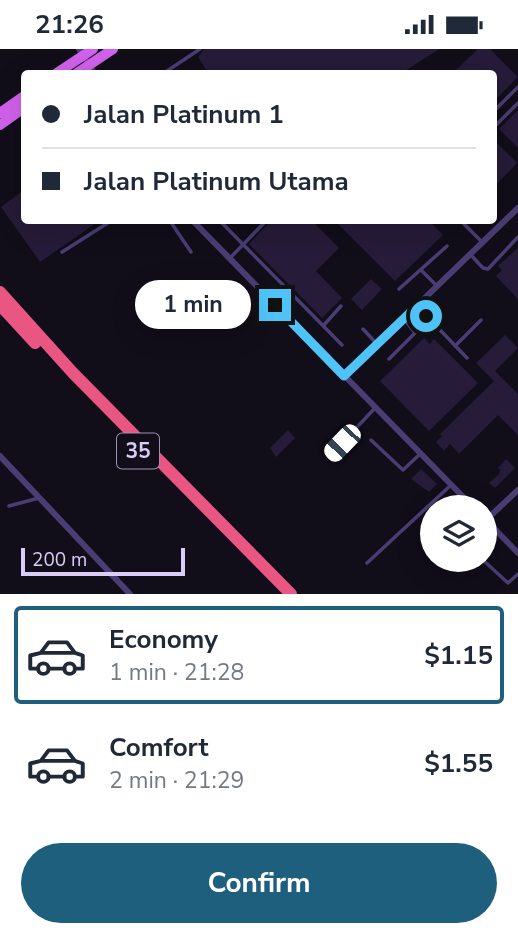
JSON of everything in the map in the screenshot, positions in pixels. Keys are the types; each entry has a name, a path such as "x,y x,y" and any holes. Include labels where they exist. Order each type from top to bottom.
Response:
{"highway":[{"name":"35","path":"0,292 82,381 291,594"},
{"name":"35","path":"0,305 279,594"}],"main road":[{"path":"86,61 93,49"},
{"path":"64,70 114,49"},
{"path":"0,113 21,98"},
{"path":"0,125 21,110"}],"street":[{"path":"344,376 518,208"},
{"path":"196,224 461,495"},
{"path":"0,456 130,594"},
{"path":"497,509 518,489"},
{"path":"497,532 518,553"}],"lane":[{"path":"168,70 200,49"},
{"path":"497,108 518,86"},
{"path":"497,123 518,103"},
{"path":"62,252 106,224"},
{"path":"172,224 191,252"},
{"path":"223,224 342,345"},
{"path":"230,258 262,224"},
{"path":"464,224 482,242"},
{"path":"470,254 483,268 488,268 518,237"},
{"path":"399,289 447,246"},
{"path":"421,270 437,286"},
{"path":"323,325 341,306"},
{"path":"417,306 467,358"},
{"path":"389,359 415,333 404,319"},
{"path":"455,346 481,320"},
{"path":"363,329 377,344"},
{"path":"329,457 375,408"},
{"path":"371,440 403,470 420,454"},
{"path":"367,563 451,485"},
{"path":"9,506 39,498"},
{"path":"496,572 508,583 518,574"}],"building":[{"path":"204,49 439,49 407,70 206,70 198,57"},
{"path":"478,49 490,49 518,77 497,98 497,70 456,70"},
{"path":"518,110 518,148 499,129"},
{"path":"497,143 517,163 497,184"},
{"path":"21,192 21,224 95,224 40,262 1,207"},
{"path":"268,224 315,224 339,248 316,271 342,298 322,318 249,244"},
{"path":"338,224 432,224 443,235 395,281"},
{"path":"518,248 518,299 496,276 502,270 498,266"},
{"path":"371,279 382,289 362,310 351,299"},
{"path":"505,335 518,348 495,371 518,394 518,435 498,415 459,454 450,444 444,451 436,442 442,436 440,434 494,381 476,363"},
{"path":"424,338 430,344 434,339 478,383 429,431 380,381"},
{"path":"288,430 295,438 276,457 270,448"},
{"path":"506,459 515,468 495,488 489,483 499,474 498,468"},
{"path":"421,469 437,484 429,492 411,479"}],"route":[{"path":"275,305 344,376 417,306 426,316"}]}
